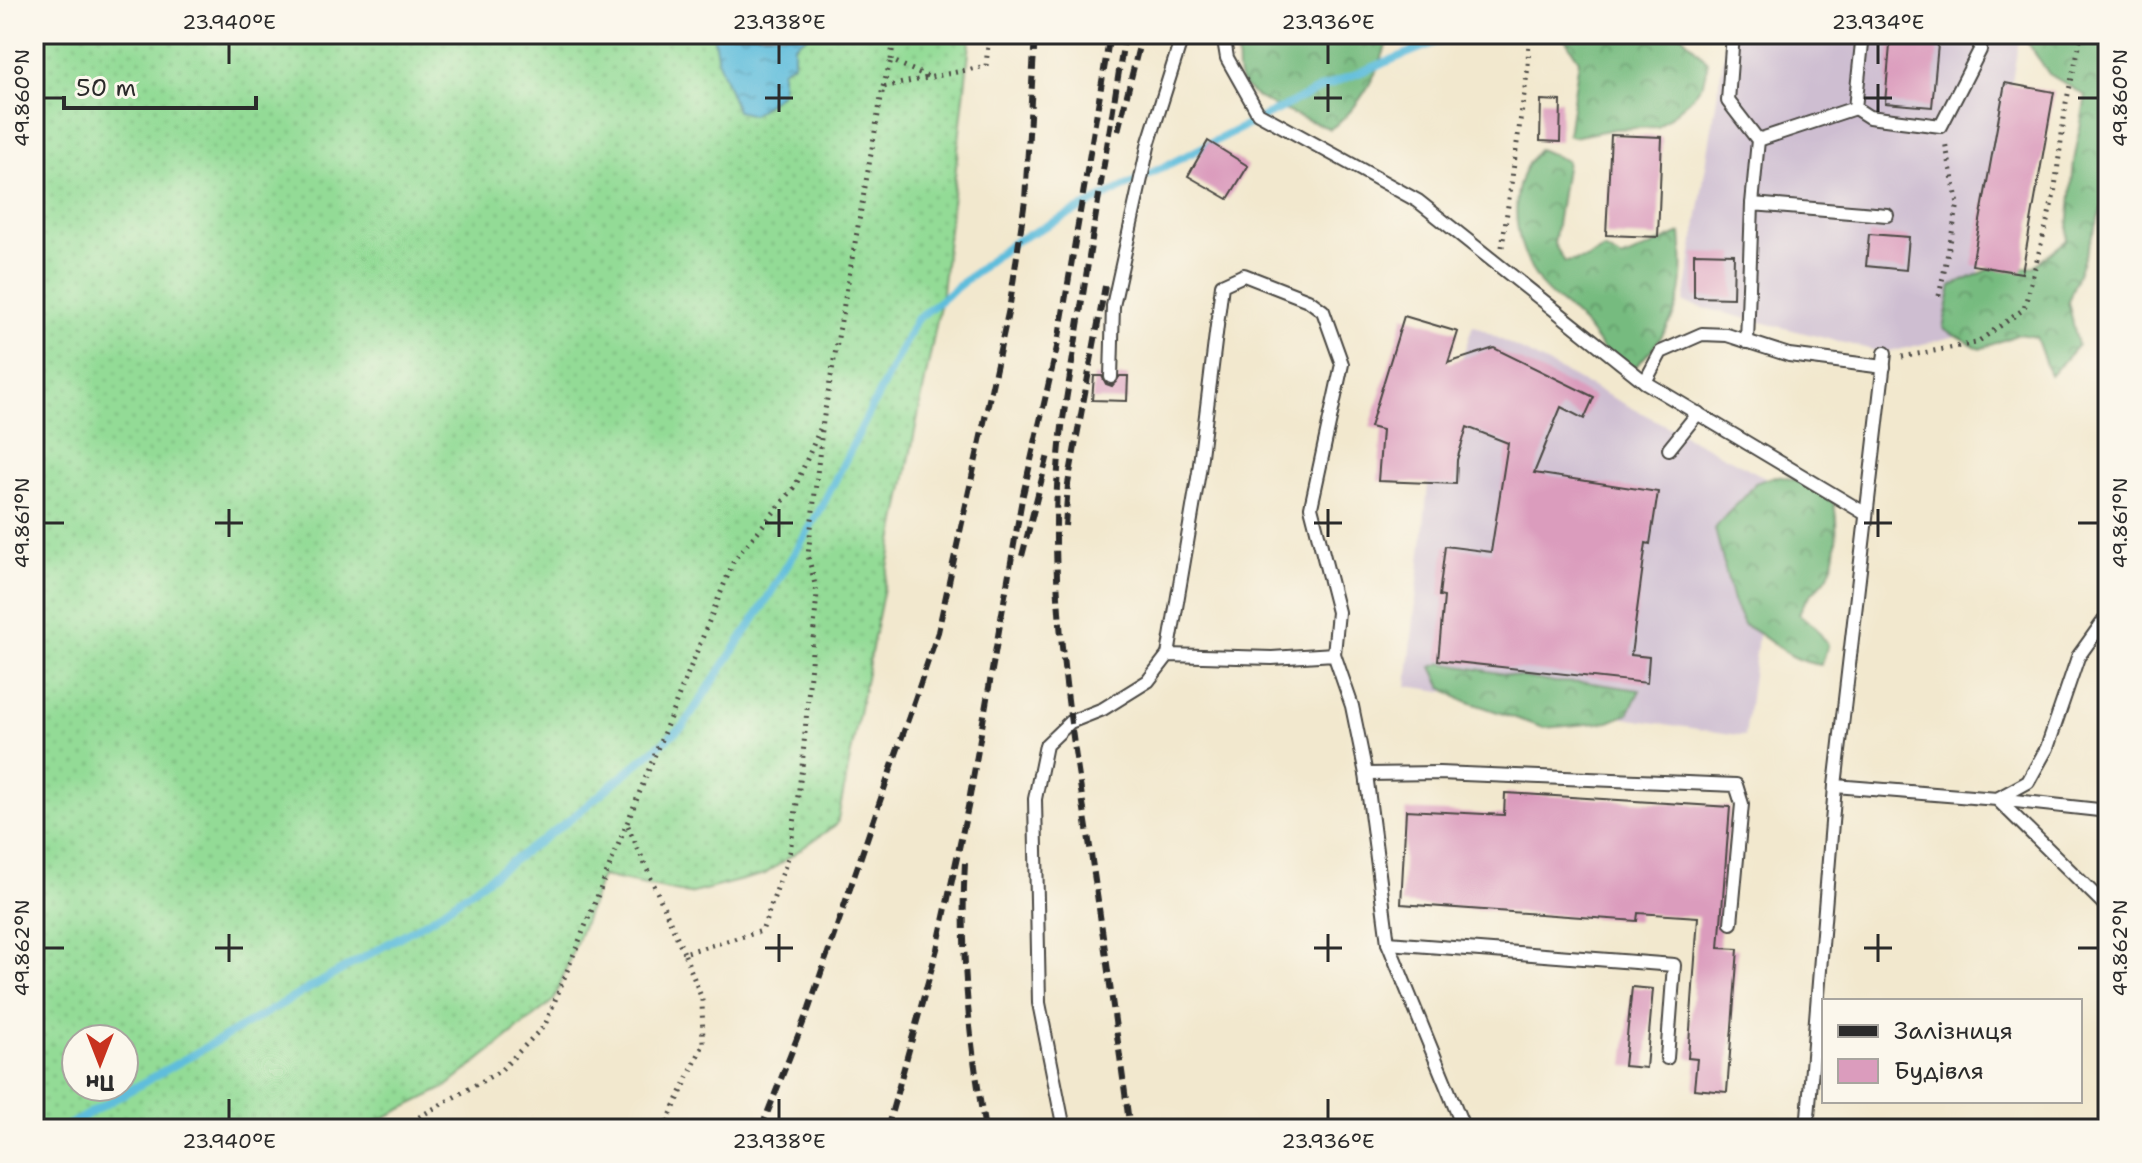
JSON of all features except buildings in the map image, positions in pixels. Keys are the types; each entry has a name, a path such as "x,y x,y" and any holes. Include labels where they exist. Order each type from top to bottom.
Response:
{"lane":[{"path":"1111,377 1113,306 1149,142 1183,34"},
{"path":"1223,34 1227,58 1258,113 1418,201 1645,382 1866,514"},
{"path":"1733,34 1728,101 1758,140 1752,204 1747,342"},
{"path":"1855,108 1863,34"},
{"path":"1855,108 1869,117 1941,126 1980,50 1982,34"},
{"path":"1758,140 1855,108"},
{"path":"1752,204 1887,215"},
{"path":"1064,1129 1039,1003 1035,799 1046,745 1070,722 1103,709 1148,681 1168,655 1199,472 1222,285 1244,275 1308,300 1323,311 1342,364 1311,507 1338,612 1334,654 1352,706 1366,774 1388,943 1464,1129"},
{"path":"1645,382 1661,352 1702,334 1727,335 1789,355 1885,360 1835,786 1807,1129"},
{"path":"1669,449 1698,413"},
{"path":"1997,799 2028,782 2047,748 2078,657 2108,615"},
{"path":"1168,655 1272,658 1334,654"},
{"path":"1366,774 1439,773 1736,785 1742,804 1731,923"},
{"path":"1835,786 2108,811"},
{"path":"1997,799 2108,908"},
{"path":"1388,943 1674,965 1667,1058"}],"path":[{"path":"684,953 762,931 790,852 802,767 817,593 808,555 823,421 894,34"},
{"path":"883,87 986,66 989,34"},
{"path":"1501,266 1509,185 1528,67 1529,34"},
{"path":"1885,360 1976,343 2024,309 2054,195 2066,103 2082,34"},
{"path":"891,60 929,78"},
{"path":"1939,296 1958,204 1941,126"},
{"path":"398,1129 500,1071 545,1025 734,560 795,487 823,421"},
{"path":"627,825 702,999 703,1045 664,1129"}],"shaded area":[{"path":"1727,34 2020,34 1969,333 1885,353 1684,303"},
{"path":"1473,325 1778,484 1745,736 1407,686 1432,447"}],"green space":[{"path":"34,34 971,34 941,300 837,824 765,874 689,894 602,876 554,1000 445,1088 361,1129 34,1129"},
{"path":"1234,34 1389,34 1381,61 1360,100 1330,129 1265,102 1244,86 1239,77"},
{"path":"1553,34 1681,34 1708,62 1703,83 1690,100 1658,127 1614,129 1573,137 1568,135 1579,60 1565,39"},
{"path":"2026,34 2108,34 2108,191 2068,302 2078,345 2050,376 2036,337 2019,334 1980,349 1943,328 1952,286 1990,269 2033,267 2067,240 2074,162 2086,96 2049,74 2025,39"},
{"path":"1539,149 1567,161 1554,244 1565,262 1586,259 1604,249 1622,259 1681,233 1682,273 1677,306 1662,336 1636,366 1616,369 1584,325 1542,286 1524,253 1516,217 1517,198 1528,164"},
{"path":"1775,476 1807,484 1834,503 1836,534 1831,568 1799,614 1816,628 1828,645 1821,665 1798,659 1744,625 1733,601 1715,529 1755,483"},
{"path":"1442,663 1550,682 1592,683 1640,690 1628,714 1609,722 1544,728 1460,699 1442,687 1432,667"}],"water":[{"path":"713,34 810,34 794,45 794,63 782,70 782,93 752,115 737,111 718,61"}],"waterway":[{"path":"62,1129 433,918 568,821 684,725 761,609 819,512 916,320 1012,243 1321,88 1456,34"}],"railway":[{"path":"761,1129 809,1008 938,632 1010,304 1025,200 1035,34"},
{"path":"887,1129 937,949 968,807 1022,499 1058,343 1110,34"},
{"path":"1125,34 1063,419 1056,527 1066,687 1130,1129"},
{"path":"1118,131 1142,34"},
{"path":"1065,526 1068,484 1105,286"},
{"path":"1022,556 1048,455"},
{"path":"965,863 967,996 985,1129"}]}
